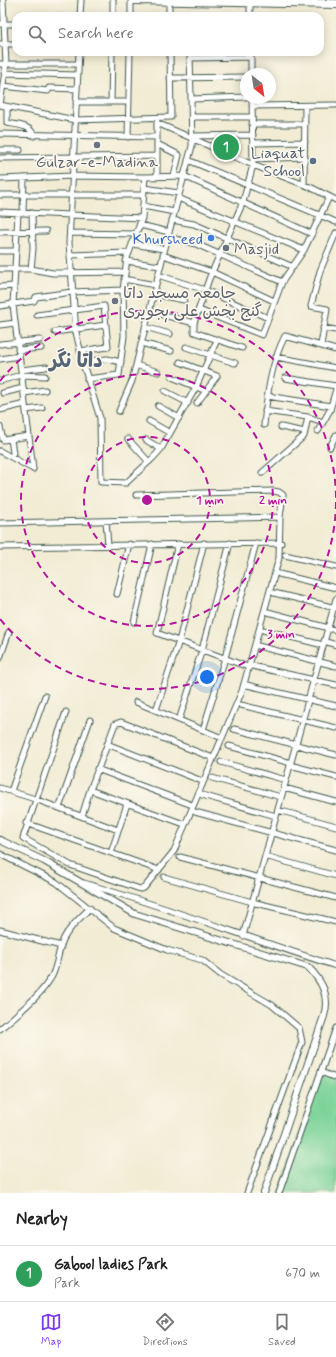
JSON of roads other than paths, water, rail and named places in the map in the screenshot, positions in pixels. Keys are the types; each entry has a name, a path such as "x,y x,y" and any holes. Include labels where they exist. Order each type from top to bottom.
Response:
{"main road":[{"path":"134,0 336,4"}],"street":[{"path":"3,0 2,44 4,73 0,105 75,120 128,118 157,120 171,117 170,56"},
{"path":"80,12 81,0"},
{"path":"113,0 113,12"},
{"path":"131,0 131,12"},
{"path":"169,1 169,12"},
{"path":"250,3 250,12"},
{"path":"79,56 70,255 72,292 80,351 100,418 101,482 126,483 161,449 188,403 217,340"},
{"path":"112,56 112,102"},
{"path":"128,137 130,56"},
{"path":"119,412 132,381 164,249 192,146 190,56"},
{"path":"251,56 251,68"},
{"path":"3,64 78,64"},
{"path":"4,73 78,75"},
{"path":"170,78 240,77"},
{"path":"2,83 48,91 49,88 77,89"},
{"path":"191,99 240,97"},
{"path":"76,102 129,102"},
{"path":"242,348 194,332 194,323 212,272 243,202 248,184 253,162 252,106 336,105"},
{"path":"304,184 305,106"},
{"path":"7,107 7,123 29,128 34,136"},
{"path":"192,117 252,117"},
{"path":"157,120 157,177"},
{"path":"157,120 192,137 304,184 336,200"},
{"path":"252,124 305,124"},
{"path":"0,134 75,137 157,137"},
{"path":"192,137 252,135"},
{"path":"253,143 305,142"},
{"path":"157,144 179,155 174,176"},
{"path":"0,150 20,150"},
{"path":"0,158 157,156"},
{"path":"253,162 305,157"},
{"path":"188,160 336,222"},
{"path":"0,179 73,176 145,178 184,176 312,234"},
{"path":"0,451 33,469 13,305 17,232 24,195 24,178"},
{"path":"87,378 119,375 124,336 123,290 126,261 142,218 145,178"},
{"path":"144,188 179,195 304,250"},
{"path":"0,195 144,195"},
{"path":"199,310 262,335 282,282 304,250 329,197"},
{"path":"143,206 174,212"},
{"path":"0,212 142,218"},
{"path":"31,269 33,249 31,231 32,213"},
{"path":"172,220 194,224 292,267"},
{"path":"140,224 196,244 282,282"},
{"path":"0,232 46,231"},
{"path":"321,345 327,309 311,306 320,271 336,233"},
{"path":"70,234 136,234"},
{"path":"132,244 164,249"},
{"path":"0,251 16,251"},
{"path":"70,255 129,253"},
{"path":"163,255 212,272 274,301"},
{"path":"126,261 160,266"},
{"path":"0,270 31,269 53,273 125,272"},
{"path":"158,275 205,290 268,318"},
{"path":"124,279 156,285"},
{"path":"0,287 14,286"},
{"path":"0,306 34,301 36,297 72,292 123,290"},
{"path":"153,294 184,300"},
{"path":"37,315 104,306 108,347 80,351"},
{"path":"149,311 194,323"},
{"path":"0,325 15,323"},
{"path":"55,332 106,325"},
{"path":"145,327 170,334"},
{"path":"323,328 336,330"},
{"path":"264,425 267,396 276,357 285,336 336,350"},
{"path":"0,344 40,340"},
{"path":"141,343 171,351"},
{"path":"186,347 235,363"},
{"path":"0,359 41,348"},
{"path":"276,357 336,368"},
{"path":"83,362 107,359 121,362"},
{"path":"180,362 217,376 197,403"},
{"path":"136,365 158,372"},
{"path":"0,381 21,373 46,367"},
{"path":"21,373 45,376"},
{"path":"172,376 206,391"},
{"path":"285,378 336,386"},
{"path":"318,431 331,406 336,389"},
{"path":"3,393 23,390 45,390"},
{"path":"165,391 188,403"},
{"path":"267,396 331,406"},
{"path":"158,406 179,418"},
{"path":"0,410 25,407 42,408"},
{"path":"265,411 308,417 323,422"},
{"path":"262,473 304,436 308,417"},
{"path":"149,421 170,433"},
{"path":"0,428 3,440 29,436"},
{"path":"281,428 305,432"},
{"path":"330,447 336,435"},
{"path":"11,439 14,453"},
{"path":"128,439 149,462"},
{"path":"146,440 161,449"},
{"path":"66,712 22,838 70,865 140,889 144,888 174,851 202,781 239,698 250,666 279,558 281,543 280,517 283,495 278,492 136,495"},
{"path":"0,523 280,517"},
{"path":"106,521 108,545"},
{"path":"156,710 179,641 204,543"},
{"path":"179,720 202,650 230,543"},
{"path":"203,730 225,658 256,543"},
{"path":"0,547 281,543"},
{"path":"117,594 129,544"},
{"path":"134,622 152,544"},
{"path":"178,544 157,633 250,666 336,685"},
{"path":"285,555 336,567"},
{"path":"279,574 336,588"},
{"path":"274,593 335,608"},
{"path":"242,936 328,628 335,608 336,599"},
{"path":"268,612 336,630"},
{"path":"263,630 324,643 336,644"},
{"path":"0,658 9,632"},
{"path":"258,646 336,666"},
{"path":"247,685 336,706"},
{"path":"11,791 45,696"},
{"path":"136,702 222,738"},
{"path":"241,705 336,728"},
{"path":"59,808 90,720"},
{"path":"82,816 97,769 115,724 120,722 213,758"},
{"path":"234,728 336,755"},
{"path":"107,744 202,781"},
{"path":"229,746 336,777"},
{"path":"220,762 286,780"},
{"path":"97,769 192,805"},
{"path":"212,778 281,797"},
{"path":"0,788 35,798 118,830"},
{"path":"284,788 336,802"},
{"path":"90,790 184,824"},
{"path":"202,795 276,816"},
{"path":"111,853 127,804"},
{"path":"278,810 336,826"},
{"path":"195,812 272,831 336,850"},
{"path":"26,823 159,870"},
{"path":"0,840 44,861 135,914 308,967 322,983 326,999 326,1012 264,1193"},
{"path":"0,854 56,882 114,928 166,950 202,960 221,975 272,1005 299,1028 302,1042 247,1193"},
{"path":"265,856 336,876"},
{"path":"180,857 336,898"},
{"path":"164,877 252,902 336,922"},
{"path":"75,880 155,904 242,936 336,966"},
{"path":"0,1029 30,1003 51,977 58,961 64,938 75,923 90,908"},
{"path":"0,930 61,946"},
{"path":"279,1193 336,1028"},
{"path":"321,1072 336,1078"}],"place":[{"name":"Gulzar-e-Madina","path":"97,145"},
{"name":"Gabool ladies Park","path":"226,147"},
{"name":"Liaquat School","path":"313,161"},
{"name":"Khursheed","path":"211,238"},
{"name":"Masjid","path":"226,248"},
{"name":"جامعہ مسجد داتا گنج بخش علی ہجویری","path":"115,301"}],"district":[{"name":"داتا نگر","path":"76,360"}]}
